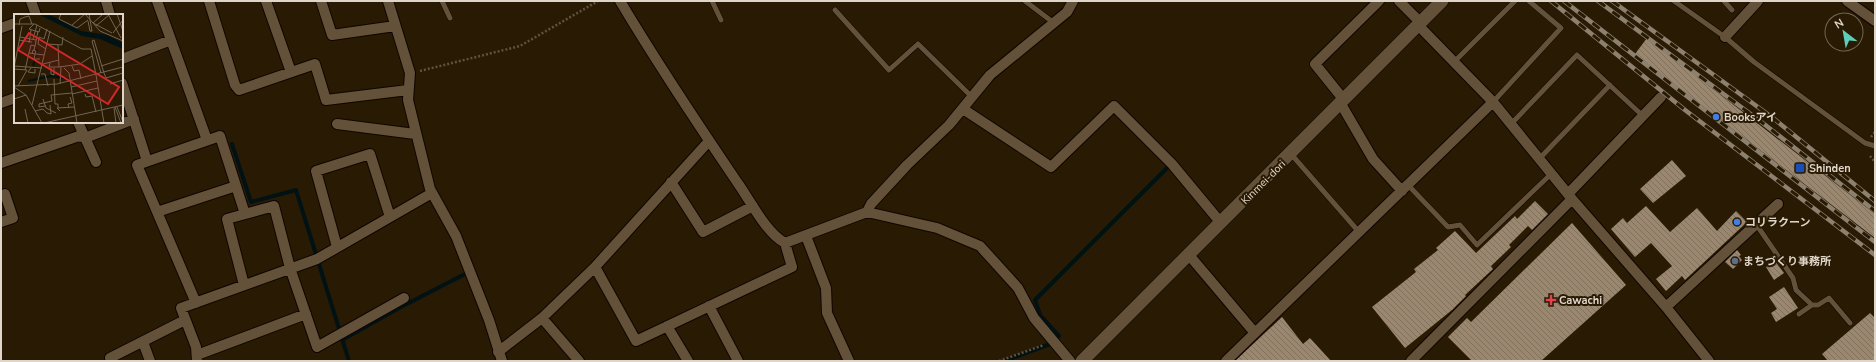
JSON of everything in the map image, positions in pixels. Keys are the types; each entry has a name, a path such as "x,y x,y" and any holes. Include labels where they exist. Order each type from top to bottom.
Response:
{"street":[{"path":"31,1 36,14"},
{"path":"106,1 110,14"},
{"path":"157,1 207,140"},
{"path":"209,1 235,85 239,90 315,64 326,100 408,90"},
{"path":"266,1 291,72"},
{"path":"321,1 332,35 395,26"},
{"path":"389,1 395,26 410,73 408,100 415,134 432,194 456,236 489,320 500,356 595,267 709,141"},
{"path":"595,267 636,341 792,267 786,243 777,238 753,206 709,141 620,1"},
{"path":"866,212 870,204 907,165 935,139 990,75 1067,12 1073,1"},
{"path":"1379,1 1315,64 1342,102 1373,160 1405,188"},
{"path":"1399,1 1493,102 1570,196 1666,307 1709,361"},
{"name":"Kinmei-dori","path":"1082,361 1291,154 1442,1"},
{"path":"1725,37 1758,1"},
{"path":"1847,1 1875,21"},
{"path":"1,28 14,23"},
{"path":"123,57 170,40"},
{"path":"123,86 147,161"},
{"path":"1411,361 1570,196 1661,97"},
{"path":"1,103 14,98"},
{"path":"1226,361 1493,102"},
{"path":"962,109 1051,167 1114,106 1172,164 1222,223"},
{"path":"1,163 79,136 86,138 134,119"},
{"path":"78,123 96,162"},
{"path":"337,124 415,134"},
{"path":"196,303 137,165 220,136 245,214"},
{"path":"337,247 316,171 370,154 390,217"},
{"path":"672,182 703,232 753,206"},
{"path":"157,212 236,186"},
{"path":"1,222 13,218 5,194"},
{"path":"306,314 197,358 196,348 181,308 317,258 432,194"},
{"path":"1666,307 1778,204"},
{"path":"244,285 227,219 274,206 290,268 317,347 404,298"},
{"path":"786,243 866,212 937,228 980,246 1018,288 1034,318 1070,361"},
{"path":"806,236 826,288 827,313 849,361"},
{"path":"1189,255 1255,333"},
{"path":"708,306 738,361"},
{"path":"542,318 579,361"},
{"path":"112,361 110,358 185,320"},
{"path":"667,326 688,361"},
{"path":"143,342 150,361"}],"lane":[{"path":"442,1 450,18"},
{"path":"712,1 721,20"},
{"path":"1025,1 1054,23"},
{"path":"1455,61 1514,1"},
{"path":"1493,102 1561,28 1529,1"},
{"path":"1674,1 1725,37 1754,62 1859,139 1865,143 1875,146"},
{"path":"1724,1 1732,10"},
{"path":"835,10 889,70 918,44 972,97"},
{"path":"1511,124 1577,54 1643,116"},
{"path":"1539,159 1610,85"},
{"path":"1291,154 1359,232"},
{"path":"1405,188 1448,227 1460,225 1477,245 1552,174"},
{"path":"1756,224 1793,278 1796,290 1812,305"},
{"path":"1799,314 1812,305 1818,305 1830,298 1850,323"}],"path":[{"path":"410,73 520,46 598,1"},
{"path":"1870,156 1875,162"},
{"path":"999,361 1054,341"}],"building":[{"path":"1647,38 1875,214 1875,238 1635,54"},
{"path":"1672,160 1686,176 1653,203 1640,189"},
{"path":"1535,201 1548,214 1532,230 1528,226 1509,245 1511,247 1491,266 1493,269 1465,295 1466,296 1452,310 1405,348 1372,307 1416,272 1414,269 1438,250 1436,248 1455,231 1476,253 1515,216 1517,219"},
{"path":"1646,206 1670,232 1697,208 1717,231 1736,211 1747,222 1685,280 1682,276 1666,291 1656,279 1672,266 1651,243 1635,257 1611,229 1623,218 1627,223"},
{"name":"Cawachi","path":"1572,223 1626,285 1541,361 1472,361 1448,337 1467,318 1471,322"},
{"name":"まちづくり事務所","path":"1737,250 1741,255 1739,256 1742,260 1733,269 1725,262"},
{"path":"1775,261 1784,273 1774,280 1766,267"},
{"path":"1784,287 1798,308 1776,322 1771,313 1777,309 1769,297"},
{"path":"1870,313 1875,318 1875,361 1828,361 1822,354"},
{"path":"1282,317 1303,344 1310,338 1331,361 1235,361"}],"waterway":[{"path":"232,144 251,202 296,190 349,361"},
{"path":"1004,361 1050,344 1059,336 1040,315 1035,300 1167,168"},
{"path":"342,340 399,308 465,274"}],"railway":[{"path":"1551,1 1685,110 1875,255"},
{"path":"1564,1 1875,242"},
{"path":"1598,1 1764,124 1875,211"},
{"path":"1612,1 1773,118 1875,201"}],"place":[{"name":"Booksアイ","path":"1716,117"},
{"name":"Shinden","path":"1800,168"},
{"name":"コリラクーン","path":"1737,222"},
{"name":"まちづくり事務所","path":"1735,261"},
{"name":"Cawachi","path":"1551,300"}]}
